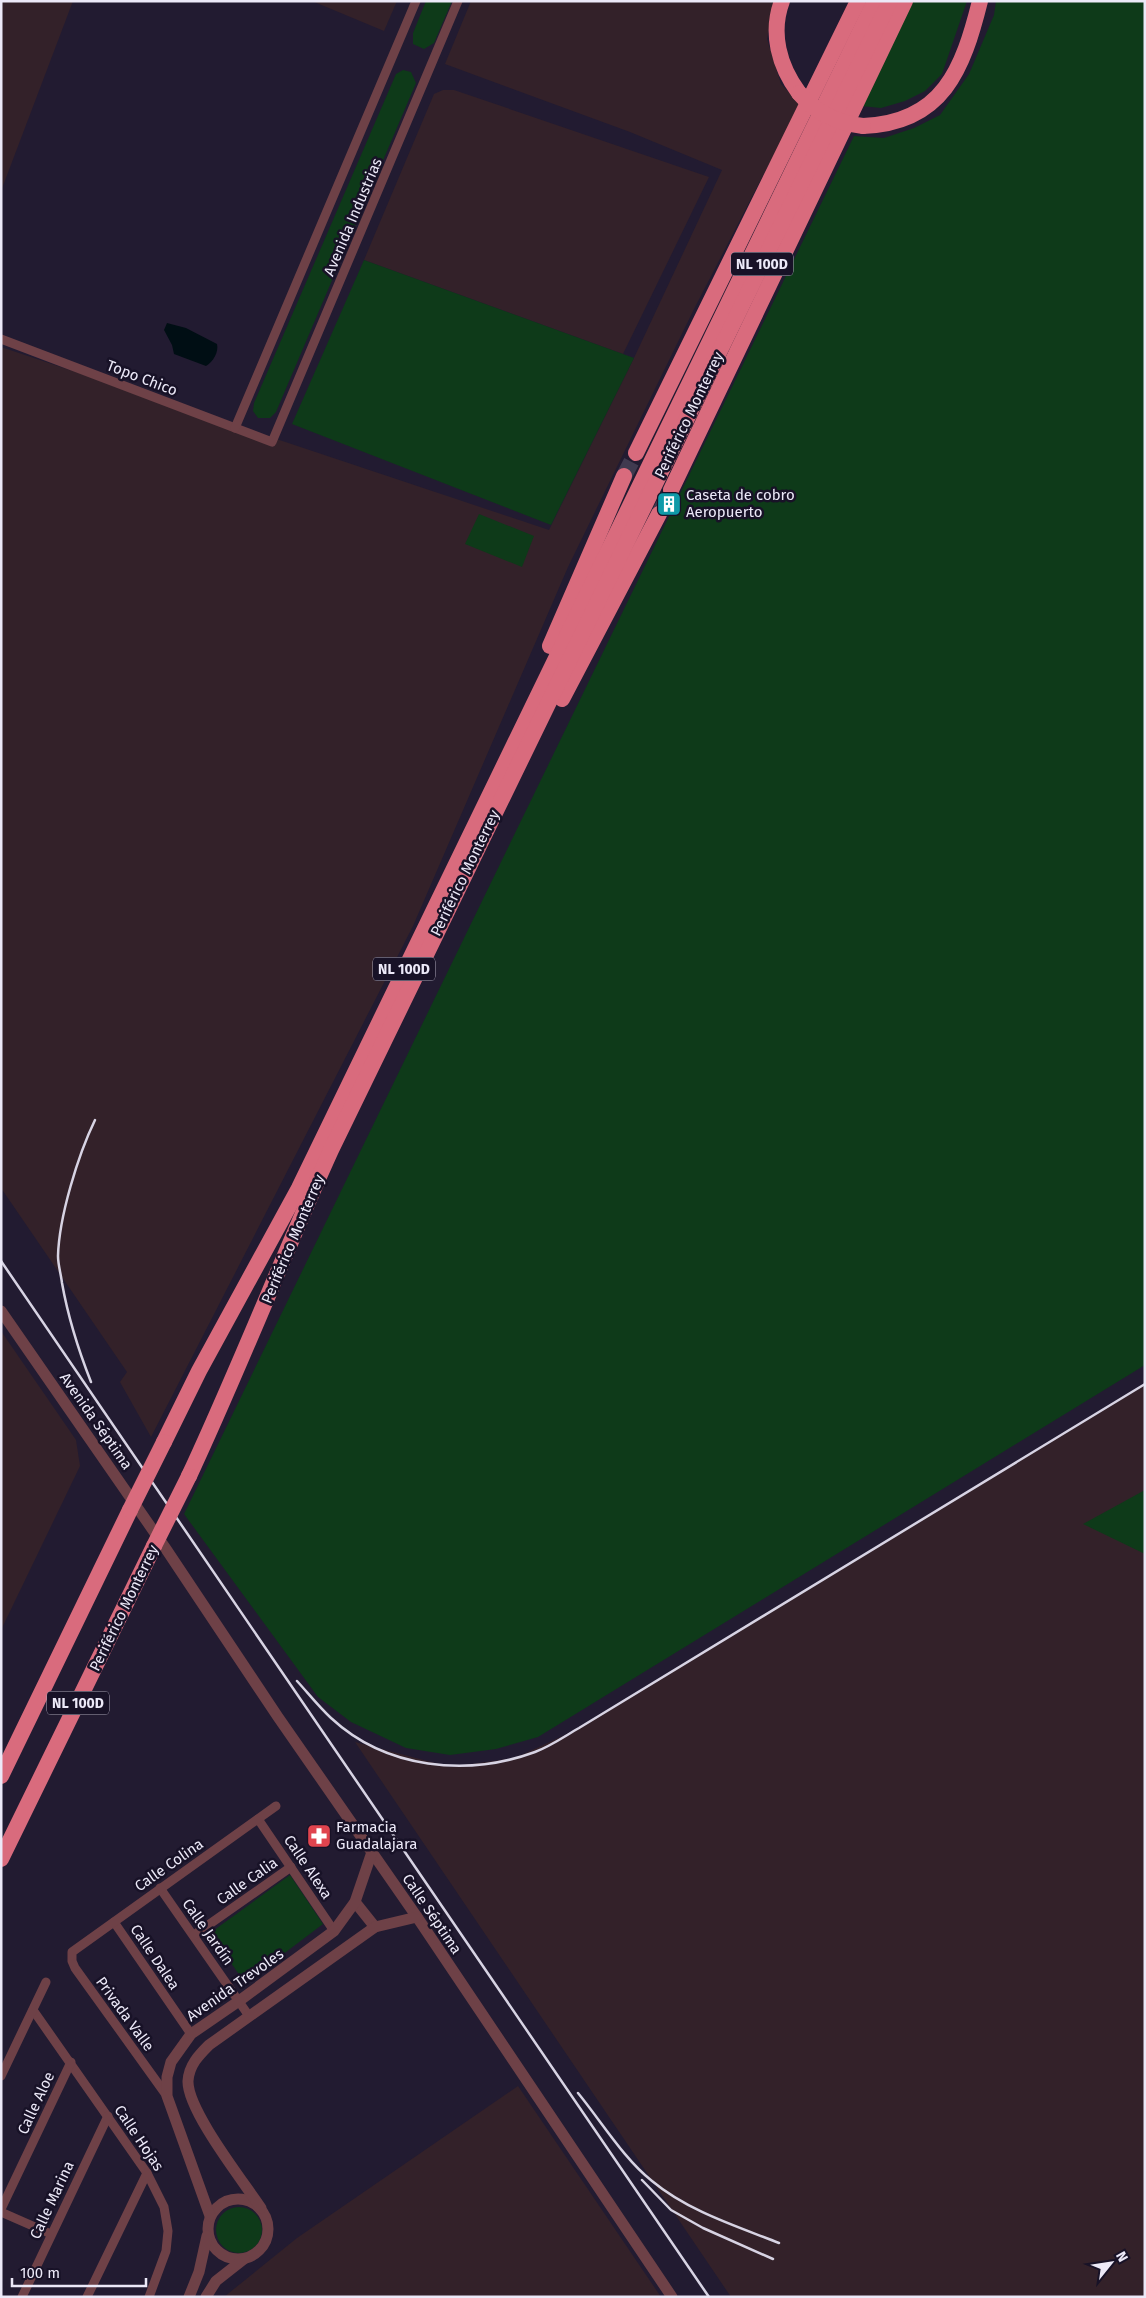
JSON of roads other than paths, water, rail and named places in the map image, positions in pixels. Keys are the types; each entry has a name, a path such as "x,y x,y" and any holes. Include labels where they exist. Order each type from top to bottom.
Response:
{"highway":[{"path":"782,1 776,28 777,45 787,74 799,93 812,106 828,117 845,123 863,126 901,121 917,114 940,95 953,75 967,46 980,1"},
{"path":"636,452 858,1"},
{"name":"Periférico Monterrey","path":"1,1859 160,1548 189,1476 229,1390 331,1150 519,748 875,1"},
{"name":"Periférico Monterrey","path":"1,1776 199,1371 292,1202 890,1"},
{"path":"672,490 906,1"},
{"path":"519,748 518,724 530,691 624,476"},
{"path":"519,748 542,732 565,694 659,514"}],"street":[{"name":"Avenida Industrias","path":"235,428 416,1"},
{"name":"Avenida Industrias","path":"272,442 458,1"},
{"name":"Topo Chico","path":"1,339 272,442"},
{"name":"Avenida Séptima","path":"1,1310 160,1548"},
{"name":"Calle Séptima","path":"160,1548 372,1852 672,2297"},
{"name":"Calle Colina","path":"78,1946 276,1806"},
{"name":"Calle Alexa","path":"258,1819 334,1931"},
{"name":"Avenida Trevoles","path":"210,2216 167,2096 167,2077 171,2062 191,2034 334,1931 355,1902 372,1852"},
{"name":"Calle Calia","path":"194,1935 291,1867"},
{"name":"Calle Jardín","path":"160,1888 248,2016"},
{"path":"355,1902 375,1928"},
{"path":"206,2297 216,2281 244,2259 254,2255 262,2248 268,2238 269,2228 267,2217 200,2118 189,2091 190,2068 200,2055 248,2016 375,1928 416,1917"},
{"name":"Calle Dalea","path":"114,1922 191,2034"},
{"name":"Privada Valle","path":"78,1946 71,1956 75,1968 167,2096"},
{"path":"1,2076 46,1982"},
{"name":"Calle Hojas","path":"33,2010 147,2173 164,2207 168,2231 166,2251 149,2297"},
{"name":"Calle Aloe","path":"1,2210 71,2062"},
{"name":"Calle Marina","path":"22,2297 108,2116"},
{"path":"87,2297 147,2173"},
{"path":"189,2297 202,2263 210,2216 219,2204 233,2198 248,2200 261,2208"},
{"path":"1,2210 51,2234"},
{"path":"208,2234 212,2246 221,2254 232,2259 244,2259"}],"tunnel":[{"path":"624,476 636,453"},
{"path":"659,514 671,490"}],"railway":[{"path":"91,1382 70,1321 58,1256 59,1240 70,1186 95,1120"},
{"path":"1,1261 709,2297"},
{"path":"297,1681 331,1718 353,1735 377,1748 402,1758 428,1764 455,1766 509,1760 535,1752 579,1728 1145,1384"},
{"path":"578,2093 632,2162 666,2192 713,2217 779,2243"},
{"path":"642,2180 671,2210 703,2228 773,2259"}],"place":[{"name":"Caseta de cobro Aeropuerto","path":"669,504"},
{"name":"Farmacia Guadalajara","path":"319,1836"}]}
